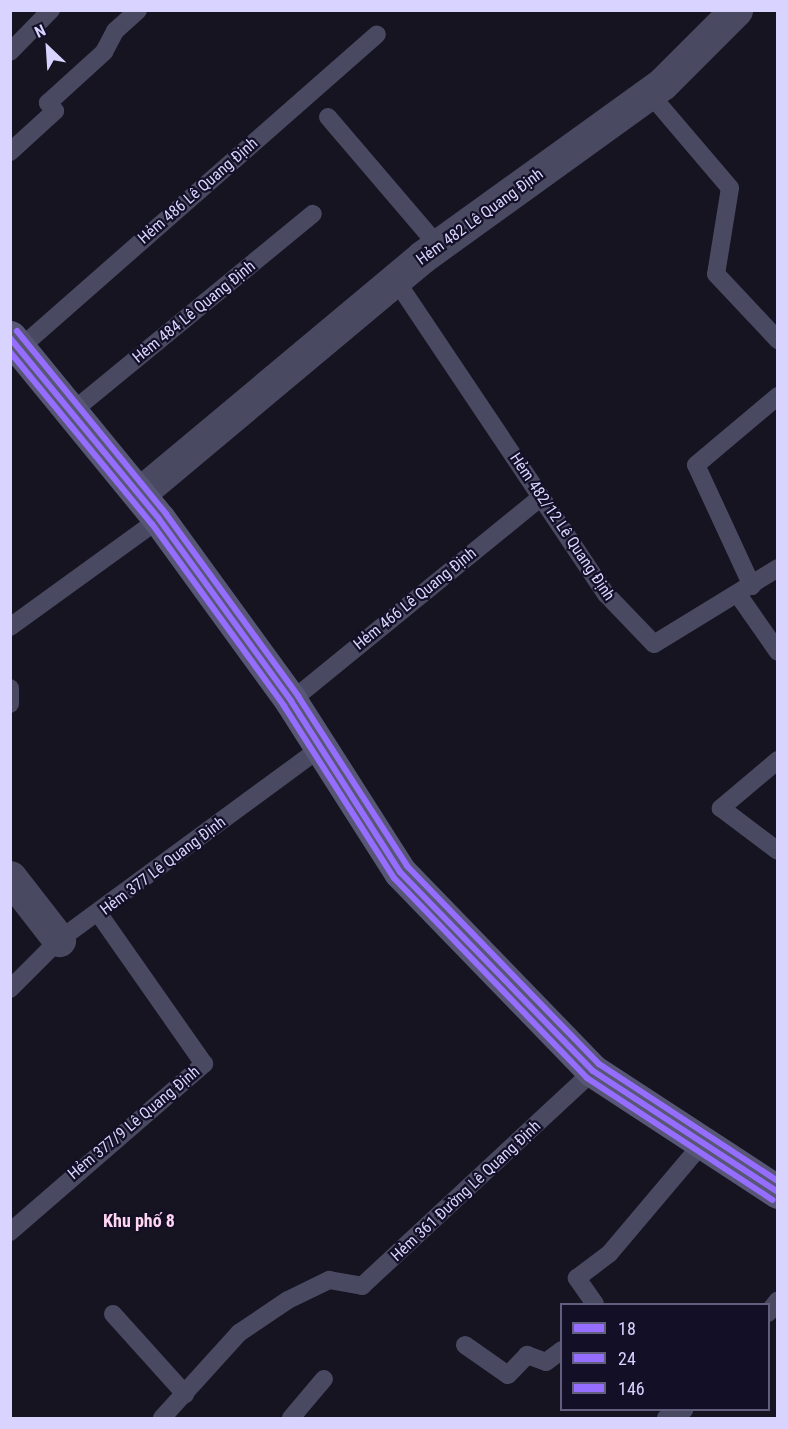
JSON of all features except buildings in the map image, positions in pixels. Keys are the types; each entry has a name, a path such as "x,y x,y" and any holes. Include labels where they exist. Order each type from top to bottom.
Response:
{"main road":[{"path":"15,342 74,410 159,519 291,701 400,872 593,1071 777,1192"}],"street":[{"name":"Hẻm 482 Lê Quang Định","path":"140,493 438,246 650,94 736,10"},
{"path":"10,877 60,940"}],"lane":[{"path":"10,52 51,10"},
{"path":"10,152 55,111 48,103 104,52 138,10"},
{"name":"Hẻm 486 Lê Quang Định","path":"15,342 377,34"},
{"path":"650,94 730,188 716,274 777,340"},
{"path":"328,117 438,246"},
{"name":"Hẻm 484 Lê Quang Định","path":"74,410 313,214"},
{"name":"Hẻm 482/12 Lê Quang Định","path":"397,282 606,594 654,644 745,591 777,568"},
{"path":"777,396 696,465 745,591 777,652"},
{"name":"Hẻm 466 Lê Quang Định","path":"291,701 540,498"},
{"path":"10,627 159,519"},
{"path":"10,688 10,704"},
{"name":"Hẻm 377 Lê Quang Định","path":"10,989 60,940 99,914 320,747"},
{"path":"777,760 721,808 777,851"},
{"name":"Hẻm 377/9 Lê Quang Định","path":"10,1232 204,1064 99,914"},
{"name":"Hẻm 361 Đường Lê Quang Định","path":"185,1394 239,1333 329,1280 362,1286 593,1071"},
{"path":"594,1303 577,1278 609,1254 702,1144"},
{"path":"112,1314 185,1394 162,1419"},
{"path":"465,1345 508,1375 527,1356 546,1362 560,1351"},
{"path":"291,1419 324,1379"},
{"path":"666,1419 682,1411"}],"transit line":[{"name":"146","path":"17,331 166,514 298,696 407,866 599,1064 778,1181"},
{"name":"18","path":"10,338 159,519 291,701 400,872 593,1071 778,1192"},
{"name":"24","path":"10,352 152,524 284,706 394,878 587,1078 773,1200"}],"district":[{"name":"Khu phố 8","path":"139,1221"}]}
